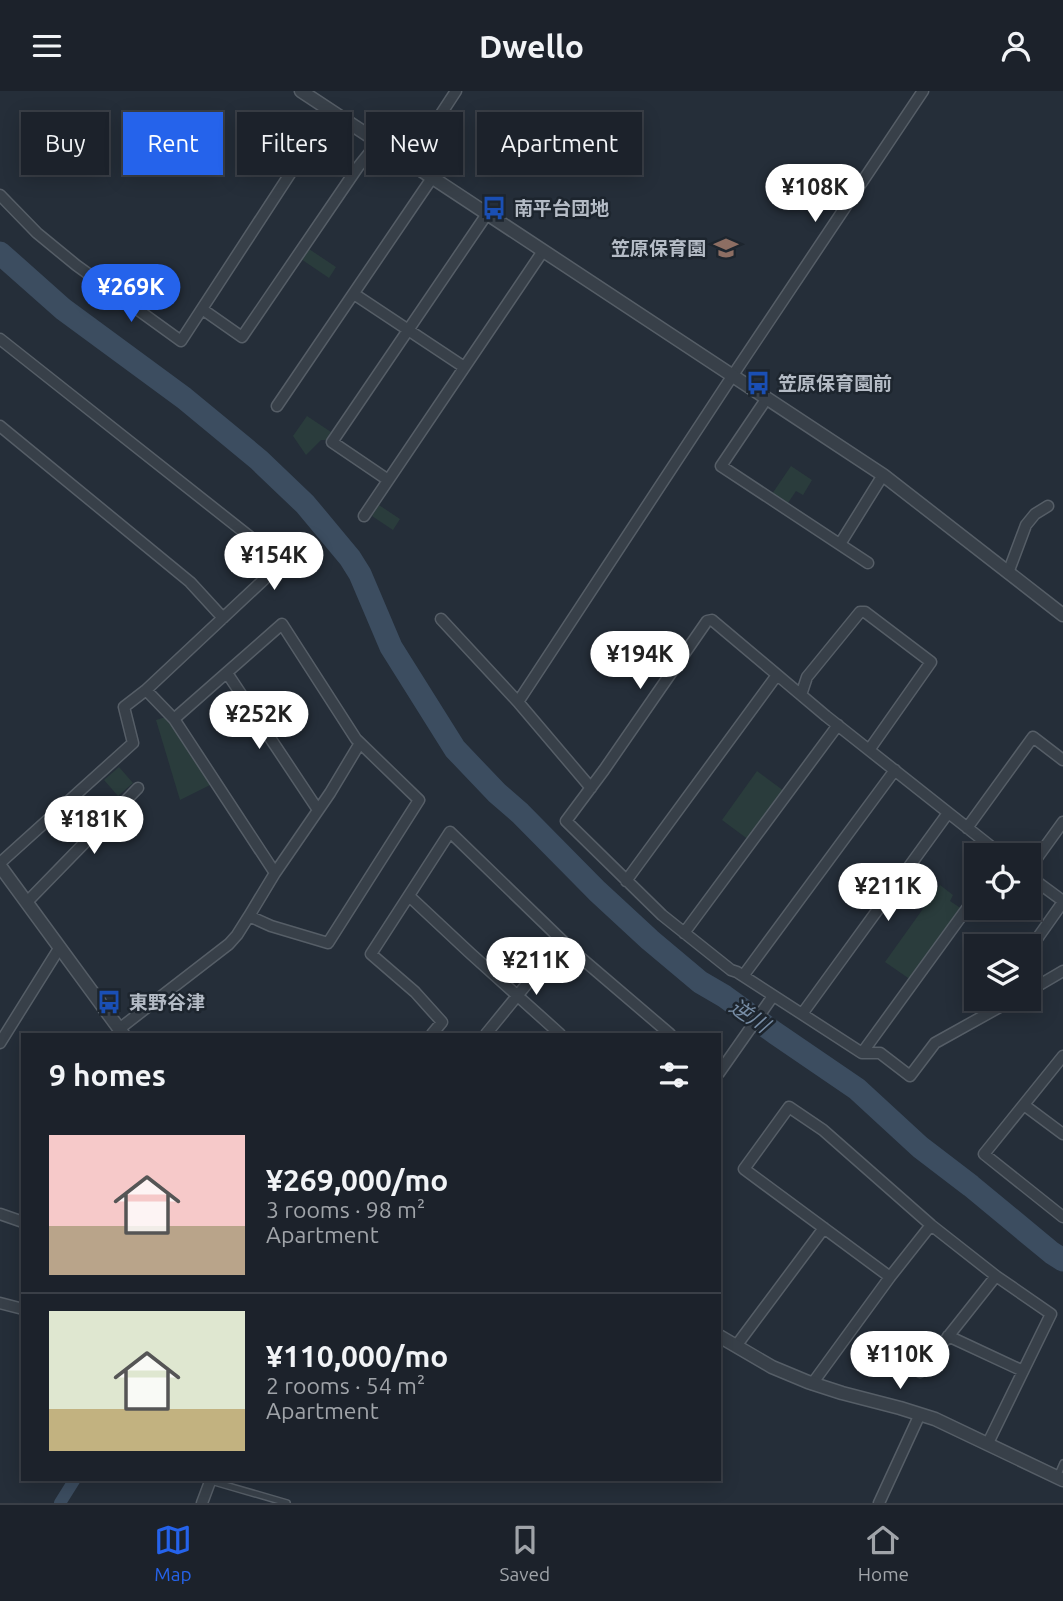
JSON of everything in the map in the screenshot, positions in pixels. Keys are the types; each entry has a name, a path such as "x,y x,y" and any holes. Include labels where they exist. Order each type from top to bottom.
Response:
{"street":[{"path":"301,91 366,134"},
{"path":"442,112 456,91"},
{"path":"518,702 923,91"},
{"path":"0,195 37,233 66,257 181,341 331,111"},
{"path":"202,309 242,337 366,157"},
{"path":"427,175 883,475 1063,615"},
{"path":"277,406 432,178"},
{"path":"388,480 332,442 487,214"},
{"path":"364,516 543,251"},
{"path":"354,294 464,367"},
{"path":"0,339 254,540 273,571 124,707 133,743 0,865 121,1031 237,935 360,743"},
{"path":"766,398 722,466 868,563"},
{"path":"0,426 190,582 223,618"},
{"path":"840,544 883,475"},
{"path":"1008,573 1026,525 1035,514 1048,506"},
{"path":"801,695 807,677 860,612 865,612 931,662 869,750"},
{"path":"441,619 518,702 591,788"},
{"path":"986,843 838,726 712,620 707,621 566,821 626,881 684,933 743,976 770,1000 802,1014 862,1053 880,1053 910,1076 935,1043 993,1011"},
{"path":"174,719 282,624 360,743 419,800 328,943 271,926 249,916"},
{"path":"227,673 318,810"},
{"path":"626,881 777,675"},
{"path":"146,689 174,719 275,873"},
{"path":"684,933 838,726"},
{"path":"967,828 1033,737 1063,760"},
{"path":"743,976 895,770"},
{"path":"27,902 138,788"},
{"path":"802,1014 948,813"},
{"path":"1041,852 1063,822"},
{"path":"433,1033 442,1022 415,992 371,954 450,832 562,941 669,1033"},
{"path":"1040,934 1063,902 1041,885"},
{"path":"409,896 559,1033"},
{"path":"862,1053 964,913"},
{"path":"487,1033 562,941"},
{"path":"0,1043 60,947"},
{"path":"1041,984 1063,971"},
{"path":"721,1070 770,1000"},
{"path":"980,1018 985,1011"},
{"path":"1063,1056 984,1154 1063,1217"},
{"path":"1024,1105 1063,1134"},
{"path":"890,1277 744,1169 789,1107 824,1130 931,1225 996,1276 1051,1314 988,1443"},
{"path":"0,1214 21,1221"},
{"path":"812,1384 931,1225"},
{"path":"736,1346 824,1228"},
{"path":"920,1372 996,1276"},
{"path":"0,1303 21,1308"},
{"path":"948,1336 1023,1371"},
{"path":"721,1337 772,1367 812,1384 935,1419 1060,1479"},
{"path":"878,1503 920,1414"},
{"path":"202,1503 208,1481"}],"lane":[{"path":"1060,1479 1063,1463"},
{"path":"216,1481 287,1503"}],"shaded area":[{"path":"309,249 336,267 329,278 301,259"},
{"path":"307,416 331,432 326,440 321,440 306,455 293,436"},
{"path":"791,466 812,480 803,495 796,491 788,503 772,494"},
{"path":"379,505 400,519 393,530 372,516"},
{"path":"166,717 177,729 212,784 180,800 156,720"},
{"path":"119,767 133,783 118,796 104,780"},
{"path":"757,771 784,791 749,840 722,820"},
{"path":"940,885 953,895 950,901 962,909 911,980 885,962"}],"waterway":[{"name":"逆川","path":"0,253 63,309 184,398 259,460 305,504 360,574 391,647 455,749 597,891 700,982 857,1089 920,1147 1063,1260"},
{"path":"60,1503 74,1481"}],"place":[{"name":"南平台団地","path":"494,208"},
{"name":"笠原保育園","path":"726,248"},
{"name":"笠原保育園前","path":"758,383"},
{"name":"東野谷津","path":"109,1002"}]}
